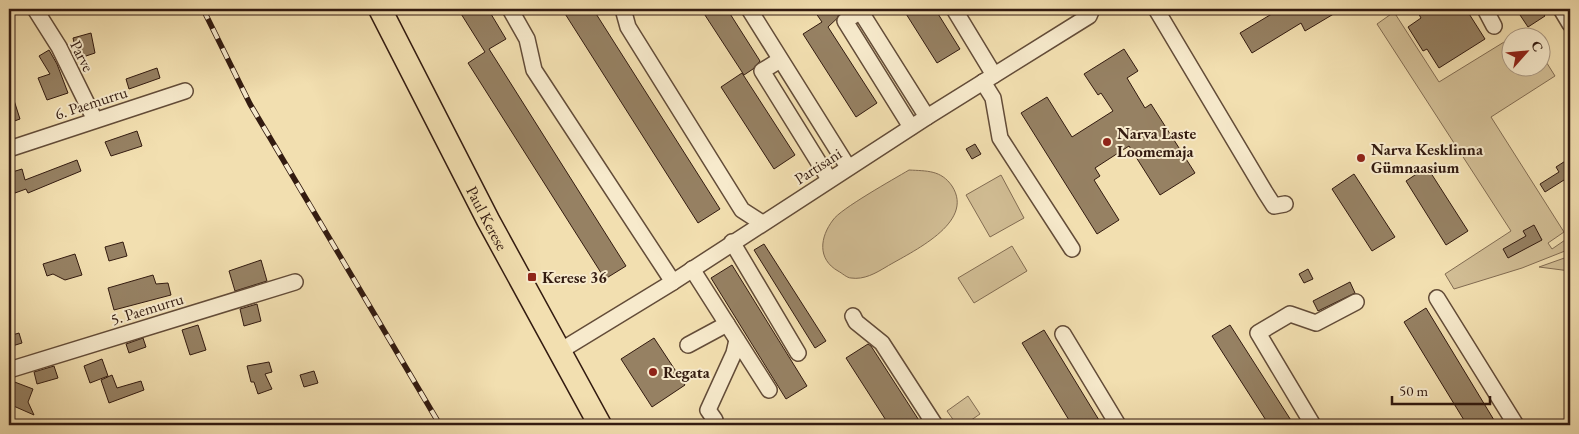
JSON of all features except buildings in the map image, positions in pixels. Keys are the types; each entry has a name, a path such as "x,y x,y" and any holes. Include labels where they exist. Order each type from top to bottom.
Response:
{"highway":[{"name":"Paul Kerese","path":"380,9 483,211 600,425"}],"street":[{"name":"Parve","path":"35,9 59,47 95,120"},
{"path":"510,9 528,39 534,70 673,282"},
{"path":"623,9 628,27 742,210 762,223"},
{"path":"749,9 848,167"},
{"path":"954,9 989,78 1000,138 1072,250"},
{"name":"Partisani","path":"560,351 673,282 927,116 1089,16 1092,9"},
{"path":"1156,9 1274,206 1285,204"},
{"path":"1485,9 1494,26"},
{"path":"1561,9 1570,24"},
{"path":"911,127 845,21 860,10 927,116"},
{"path":"780,60 762,71 829,180"},
{"name":"6. Paemurru","path":"9,149 185,91"},
{"path":"732,242 798,353"},
{"path":"692,269 769,390"},
{"name":"5. Paemurru","path":"9,370 295,282"},
{"path":"1437,298 1516,425"},
{"path":"1313,425 1258,333 1290,314 1316,322 1356,302"},
{"path":"853,316 856,322 882,343 935,425"},
{"path":"688,345 727,324"},
{"path":"1063,334 1118,425"},
{"path":"715,420 708,410 709,404 716,393 737,340"}],"shaded area":[{"path":"1394,12 1439,82 1502,43 1502,78 1552,78 1491,117 1564,232 1548,243 1552,249 1568,238 1570,249 1522,268 1454,289 1445,274 1511,231 1377,24"},
{"path":"909,170 933,172 943,177 952,186 957,199 955,212 948,224 924,245 870,276 849,278 831,266 824,254 823,240 833,220 856,202"},
{"path":"1001,175 1024,218 990,237 966,195"},
{"path":"1012,246 1027,271 974,303 958,278"},
{"path":"1570,256 1570,271 1539,267"},
{"path":"968,396 980,414 964,425 957,425 947,411"}],"railway":[{"path":"203,9 250,104 440,425"}],"place":[{"name":"Narva Laste Loomemaja","path":"1107,142"},
{"name":"Narva Kesklinna Gümnaasium","path":"1361,158"},
{"name":"Kerese 36","path":"532,277"},
{"name":"Regata","path":"653,372"}]}
